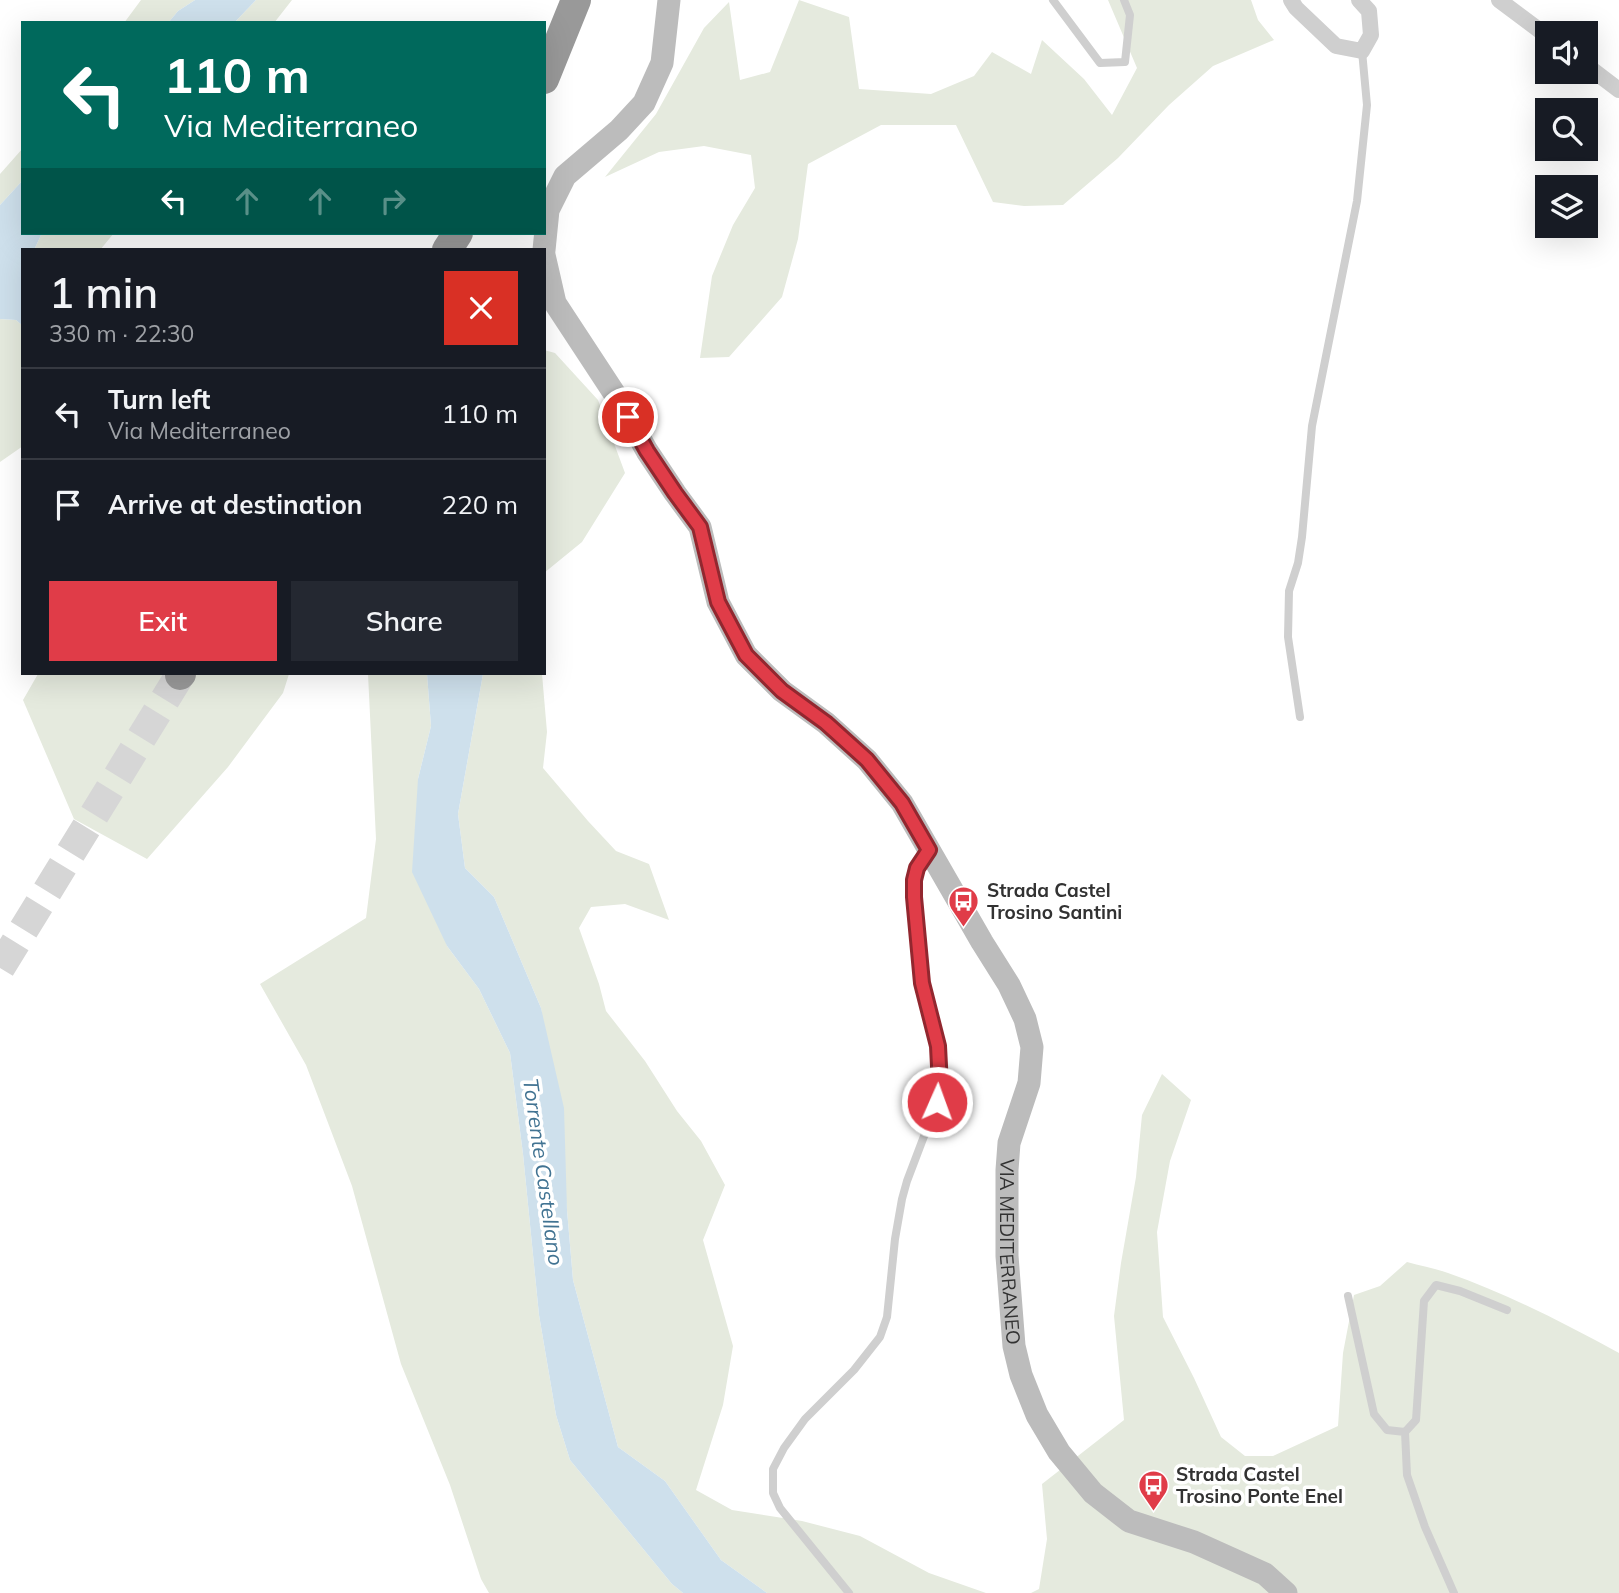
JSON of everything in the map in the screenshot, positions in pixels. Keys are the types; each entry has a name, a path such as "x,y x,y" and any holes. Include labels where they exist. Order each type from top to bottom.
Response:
{"highway":[{"path":"546,74 576,0"}],"street":[{"name":"VIA MEDITERRANEO","path":"546,231 548,210 565,176 619,130 644,103 662,63 669,0"},
{"path":"1291,0 1336,46 1362,51 1371,35 1369,12 1359,0"},
{"path":"1499,0 1535,27"},
{"path":"1598,74 1619,90"},
{"name":"VIA MEDITERRANEO","path":"546,261 555,303 618,400 647,451 700,527 718,602 746,655 782,691 826,723 867,760 902,803 1009,985 1025,1019 1032,1047 1029,1083 1009,1143 1007,1244 1014,1346 1021,1375 1037,1415 1059,1452 1093,1493 1129,1521 1194,1542 1265,1574 1286,1593"}],"lane":[{"path":"1053,0 1100,63 1125,62 1130,15 1124,0"},
{"path":"1300,717 1287,637 1289,591 1300,550 1312,426 1357,201 1367,105 1362,51"},
{"path":"849,1593 780,1508 773,1493 773,1469 805,1419 854,1370 880,1337 887,1317 902,1199 937,1102 940,1086 938,1046 922,983 915,914 914,880 917,868 929,850"},
{"path":"1454,1593 1425,1527 1407,1475 1405,1432 1416,1420 1424,1301 1436,1285 1460,1291 1507,1310"},
{"path":"1349,1296 1374,1414 1387,1430 1405,1432"}],"shaded area":[{"path":"141,0 195,0 178,11 170,21 125,21"},
{"path":"256,0 292,0 276,21 236,21"},
{"path":"799,0 849,17 859,89 931,94 974,76 992,52 1031,74 1042,40 1084,79 1112,115 1137,68 1108,0 1251,0 1258,20 1274,40 1213,66 1169,105 1118,158 1063,205 1024,206 993,202 956,125 881,125 808,164 798,239 782,297 729,357 700,358 712,276 733,225 755,188 751,155 704,146 659,152 605,177 656,114 704,28 729,2 740,80 770,72"},
{"path":"21,150 21,182 0,205 0,174"},
{"path":"41,235 112,235 102,248 35,248"},
{"path":"0,319 16,320 21,324 21,447 0,462"},
{"path":"546,351 555,353 598,400 625,473 582,542 546,571"},
{"path":"37,675 289,675 283,693 228,767 147,859 74,819 23,700"},
{"path":"368,675 427,675 431,726 418,779 447,946 479,989 510,1053 539,1315 556,1415 570,1460 672,1584 683,1593 489,1593 481,1579 450,1485 401,1364 352,1186 306,1065 260,984 366,918 376,839"},
{"path":"483,675 542,675 547,732 543,768 616,851 649,864 669,920 625,904 591,907 579,928 606,1011 701,1141 725,1185 703,1240 733,1346 723,1405 696,1490 732,1510 802,1521 860,1536 929,1573 986,1593 767,1593 721,1560 665,1481 618,1447 573,1280 567,1210 541,1008 494,897 465,868 458,814"},
{"path":"1162,1074 1191,1100 1170,1161 1157,1232 1163,1317 1221,1437 1245,1456 1273,1456 1338,1426 1343,1353 1354,1295 1380,1286 1407,1262 1470,1281 1535,1310 1619,1353 1619,1593 1031,1593 1039,1589 1047,1539 1042,1484 1124,1420 1114,1316 1136,1177 1142,1115"}],"water":[{"path":"195,0 256,0 236,21 170,21 178,11"},
{"path":"21,182 21,235 41,235 35,248 21,248 21,324 16,320 0,319 0,205"},
{"name":"Torrente Castellano","path":"427,675 483,675 458,814 465,868 494,897 541,1008 564,1108 567,1210 573,1280 618,1447 665,1481 721,1560 767,1593 683,1593 672,1584 570,1460 556,1415 539,1315 510,1053 479,989 447,946 412,872 418,779 431,726"}],"tunnel":[{"path":"0,968 180,675"}],"place":[{"name":"Strada Castel Trosino Santini","path":"964,928"},
{"name":"Strada Castel Trosino Ponte Enel","path":"1153,1512"}],"route":[{"path":"628,417 647,451 700,527 718,602 746,655 782,691 826,723 867,760 902,803 929,850 917,868 914,897 922,983 938,1046 940,1086 937,1102"}]}
